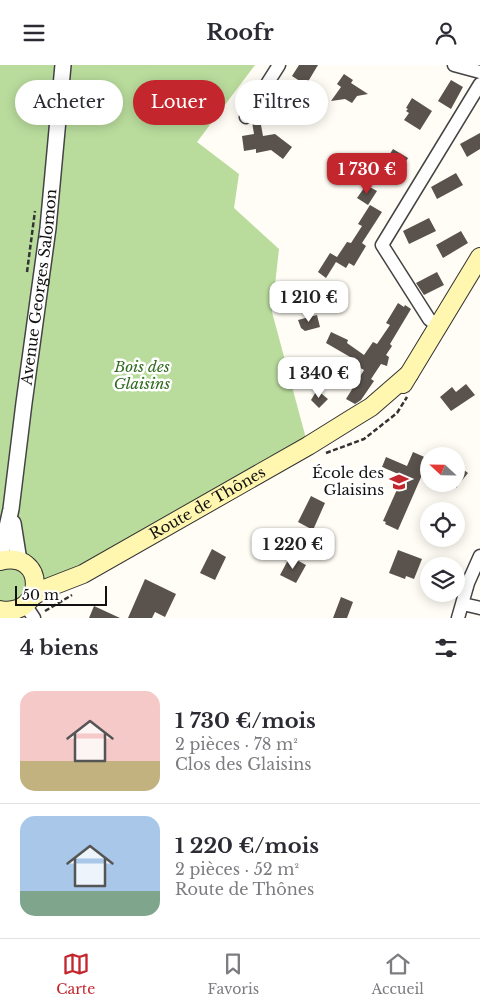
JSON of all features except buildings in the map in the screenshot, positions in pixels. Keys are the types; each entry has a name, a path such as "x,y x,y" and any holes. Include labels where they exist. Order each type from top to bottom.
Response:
{"main road":[{"name":"Route de Thônes","path":"3,614 31,607 47,588 83,574 308,446 358,427 376,417 393,401 480,257"},
{"name":"Route de Thônes","path":"0,560 13,559 42,574 56,574 107,559"},
{"path":"25,566 34,579 35,587 31,607"}],"street":[{"name":"Avenue Georges Salomon","path":"0,560 11,509 48,228 63,65"},
{"path":"269,80 279,65"},
{"path":"454,65 480,72"},
{"path":"437,326 429,319 382,245 480,84"},
{"name":"Avenue Georges Salomon","path":"11,509 25,566"},
{"path":"458,618 468,583 480,556"},
{"path":"463,604 480,609"}],"path":[{"path":"26,278 35,211"}],"green space":[{"name":"Bois des Glaisins","path":"0,65 255,65 244,80 235,80 235,92 225,105 225,80 133,80 133,125 210,125 197,142 239,174 234,208 279,249 272,312 308,446 0,618"}],"place":[{"name":"École des Glaisins","path":"399,482"}]}
